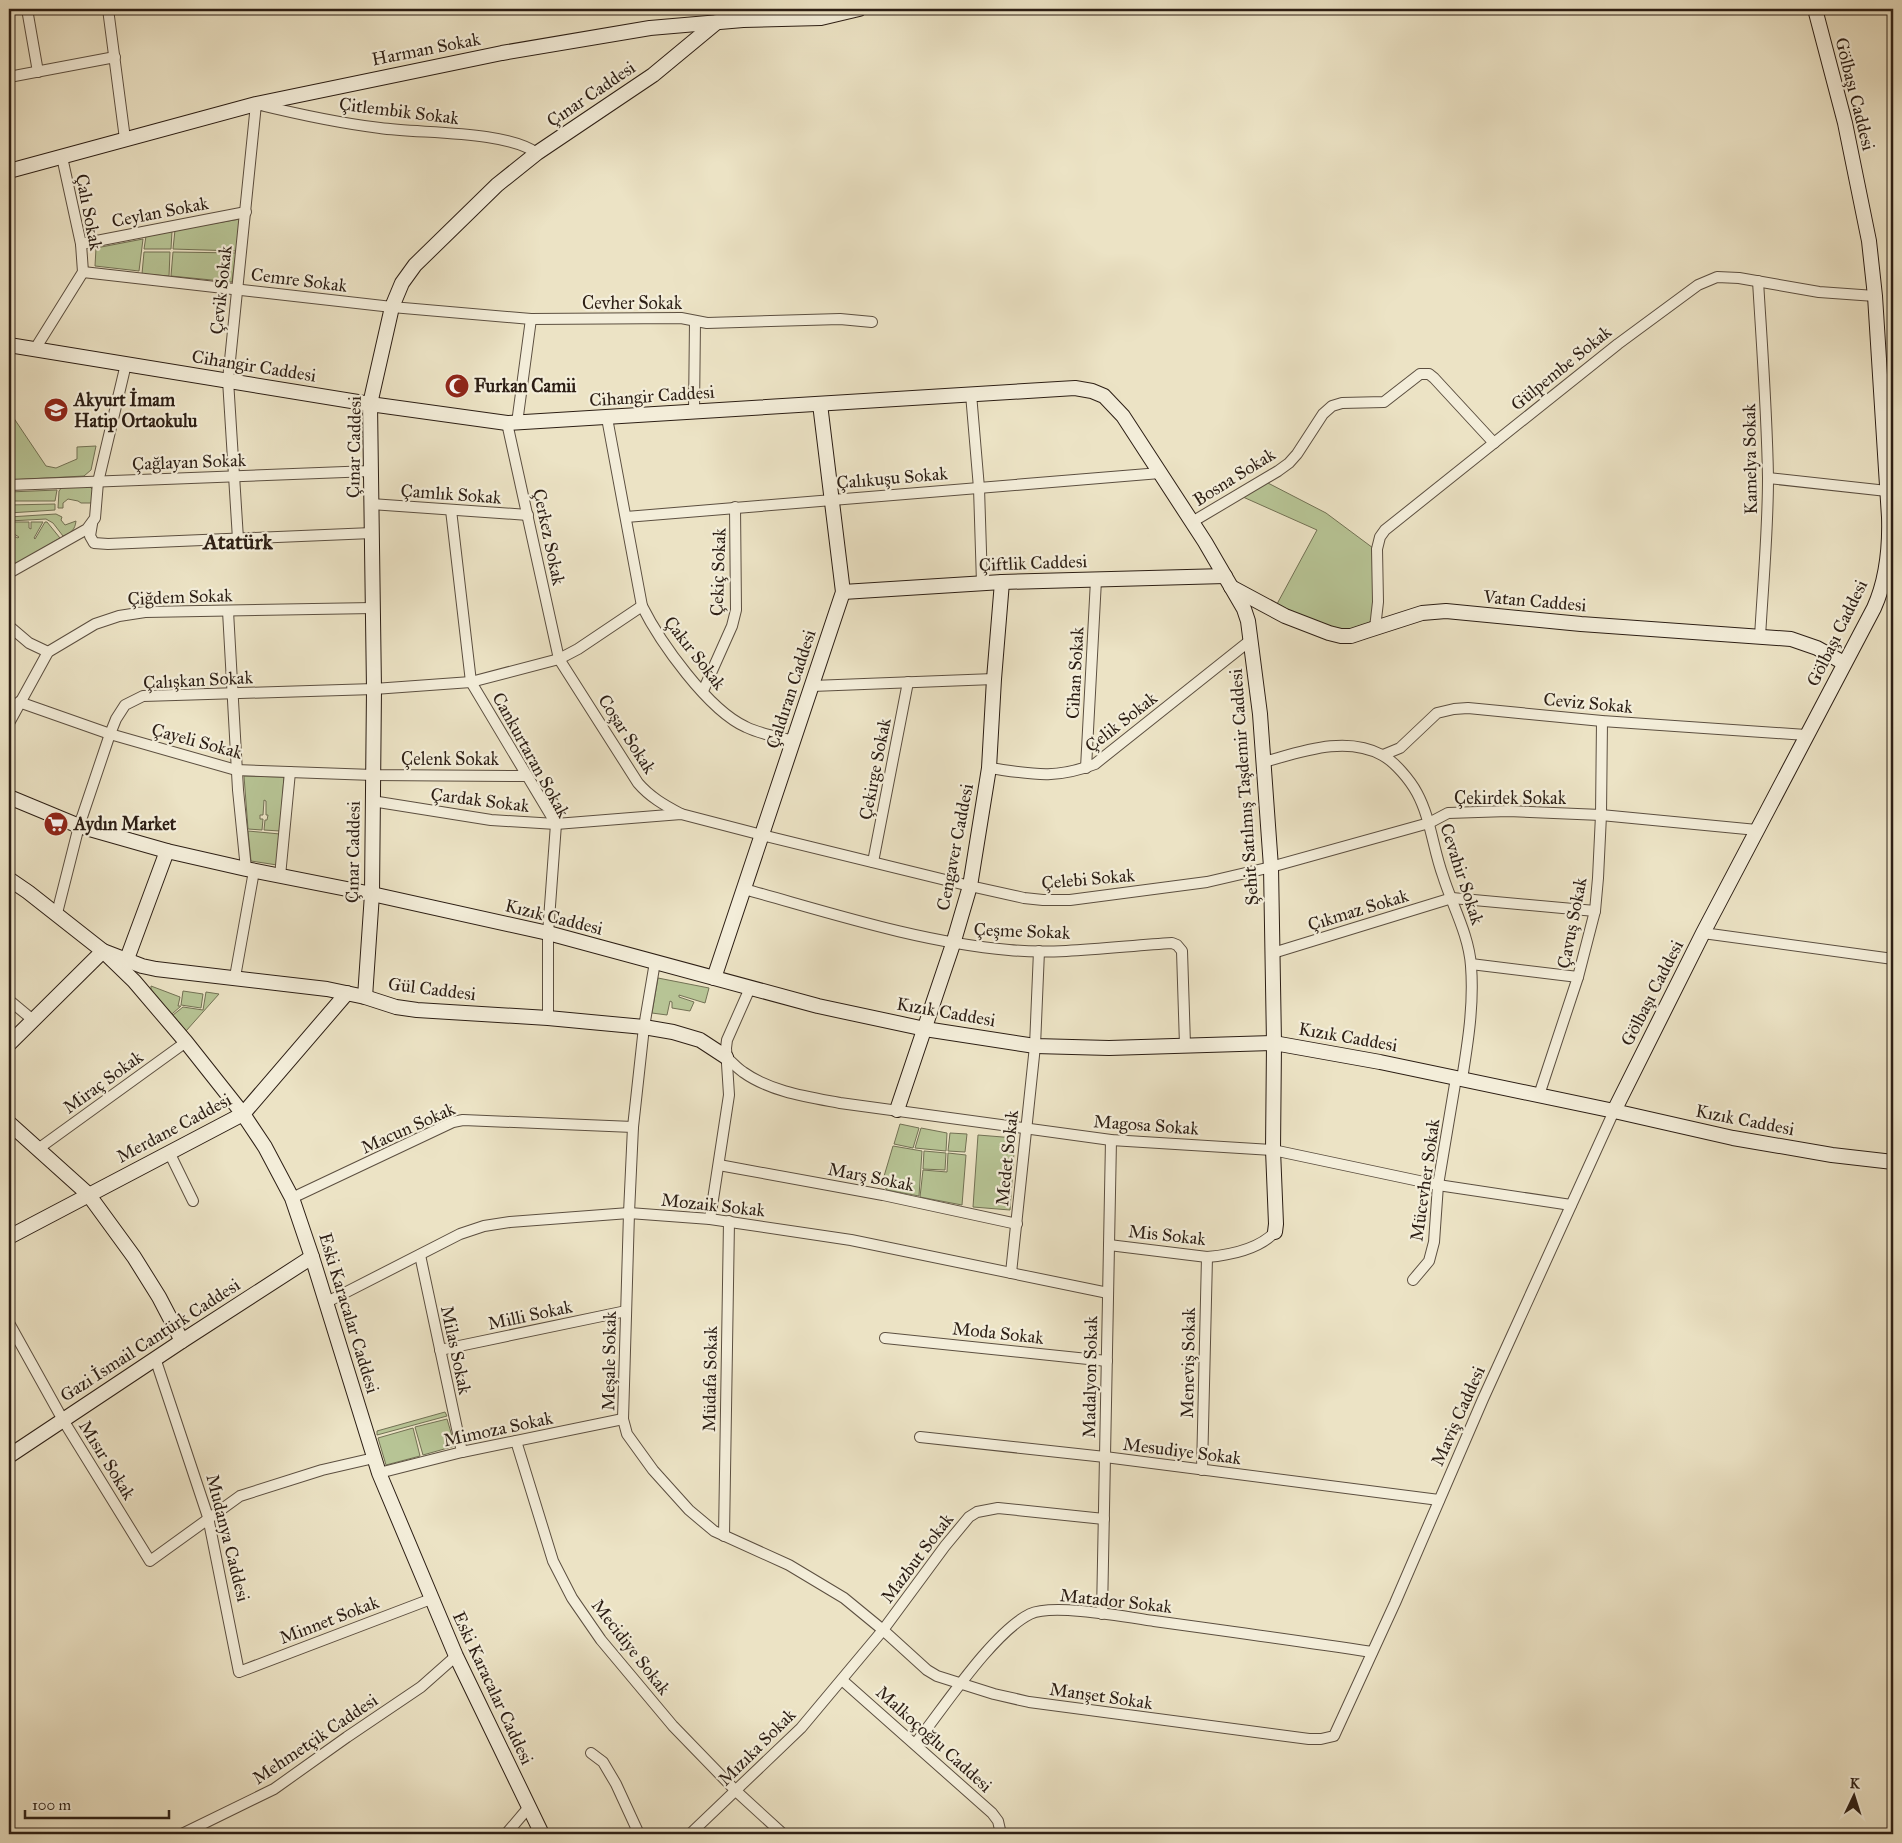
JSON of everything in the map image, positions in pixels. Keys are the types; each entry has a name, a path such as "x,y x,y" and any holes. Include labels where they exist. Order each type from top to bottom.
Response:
{"street":[{"path":"27,9 38,72"},
{"path":"108,9 125,139"},
{"name":"Harman Sokak","path":"9,171 256,104 502,53 650,28 769,19 821,18 859,9"},
{"name":"Gölbaşı Caddesi","path":"1614,1111 1703,933 1874,608 1882,585 1890,547 1875,296 1868,241 1845,123 1815,9"},
{"name":"Çınar Caddesi","path":"365,997 372,894 374,689 370,404 392,307 402,283 415,265 497,185 537,153 653,74 718,22"},
{"path":"9,77 115,57"},
{"name":"Çitlembik Sokak","path":"256,104 381,128 457,134 512,142 537,153"},
{"name":"Çevik Sokak","path":"238,540 228,380 256,104"},
{"name":"Çalı Sokak","path":"35,349 83,272 81,244 62,157"},
{"name":"Ceylan Sokak","path":"81,244 246,212"},
{"name":"Cemre Sokak","path":"83,272 392,307"},
{"name":"Gülpembe Sokak","path":"1375,628 1378,602 1377,550 1380,537 1395,521 1618,344 1698,285 1717,278 1739,278 1820,292 1875,296"},
{"name":"Kamelya Sokak","path":"1758,281 1768,478 1760,637"},
{"name":"Cevher Sokak","path":"392,307 531,319 681,318 707,323 840,319 872,322"},
{"name":"Çerkez Sokak","path":"531,319 512,423 528,516 559,659"},
{"path":"694,412 695,321"},
{"name":"Cihangir Caddesi","path":"9,346 370,404 512,423 1075,388 1092,391"},
{"path":"9,573 87,529 92,524 95,518 98,482 126,364"},
{"name":"Bosna Sokak","path":"1192,522 1289,463 1323,414 1332,406 1342,403 1384,402 1420,374 1429,374 1434,378 1494,443"},
{"name":"Şehit Satılmış Taşdemir Caddesi","path":"1092,391 1104,396 1114,405 1192,522 1244,610 1252,639 1264,762 1271,867 1275,1232"},
{"path":"971,394 978,488 982,584"},
{"name":"Çaldıran Caddesi","path":"714,978 843,592 820,404"},
{"name":"Çakır Sokak","path":"607,418 642,606 662,640 702,691 721,711 746,727 794,741"},
{"name":"Çağlayan Sokak","path":"9,485 371,471"},
{"name":"Çalıkuşu Sokak","path":"626,516 1160,473"},
{"path":"1768,478 1887,491"},
{"name":"Çamlık Sokak","path":"372,504 528,516"},
{"name":"Çekiç Sokak","path":"702,691 732,626 736,610 735,507"},
{"name":"Cankurtaran Sokak","path":"451,510 471,682 556,824 548,933 548,1018"},
{"path":"92,524 91,540 97,544 238,540 372,533"},
{"name":"Çiftlik Caddesi","path":"843,592 1002,582 1096,580 1228,581"},
{"name":"Cihan Sokak","path":"1086,768 1096,580"},
{"name":"Vatan Caddesi","path":"1228,581 1268,608 1341,636 1351,636 1422,613 1446,611 1581,624 1792,639 1804,642 1844,663"},
{"name":"Cengaver Caddesi","path":"897,1110 953,944 970,886 989,768 1002,582"},
{"name":"Çalışkan Sokak","path":"56,913 79,826 110,734 116,719 125,705 143,696 374,689 471,682 559,659 578,649 642,606"},
{"name":"Çiğdem Sokak","path":"9,722 48,652 94,624 119,616 144,612 373,608"},
{"path":"228,611 236,770 250,870 235,977"},
{"path":"9,626 29,642 48,652"},
{"name":"Çelik Sokak","path":"989,768 1052,775 1065,774 1095,764 1252,639"},
{"name":"Coşar Sokak","path":"559,659 638,783 659,803 681,814"},
{"path":"812,686 994,679"},
{"name":"Çekirge Sokak","path":"873,862 908,682"},
{"name":"Çayeli Sokak","path":"19,702 110,734 236,770 372,774"},
{"name":"Ceviz Sokak","path":"1383,756 1400,748 1438,713 1468,708 1602,721 1806,735"},
{"name":"Çavuş Sokak","path":"1539,1095 1578,977 1595,910 1601,815 1602,721"},
{"name":"Cevahir Sokak","path":"1264,762 1317,749 1346,745 1370,750 1390,760 1416,791 1429,823 1442,874 1465,936 1471,964 1470,1022 1459,1078"},
{"path":"280,876 290,772"},
{"name":"Çelenk Sokak","path":"372,774 527,776"},
{"name":"Kızık Caddesi","path":"9,797 79,826 167,851 548,933 818,1006 925,1029 1035,1046 1109,1048 1274,1043 1459,1078 1733,1138 1832,1155 1893,1162"},
{"name":"Çardak Sokak","path":"372,801 491,820 556,824 681,814 762,836"},
{"name":"Çekirdek Sokak","path":"1271,867 1429,823 1448,813 1508,811 1601,815 1757,830"},
{"name":"Çelebi Sokak","path":"762,836 970,886 1024,898 1043,900 1070,900 1207,882 1271,867"},
{"path":"124,965 167,851"},
{"name":"Eski Karacalar Caddesi","path":"9,879 124,965 243,1114 265,1147 292,1198 327,1302 379,1473 456,1656 542,1834"},
{"name":"Çeşme Sokak","path":"744,889 953,944 1039,952 1172,943 1177,945 1182,951 1185,1046"},
{"path":"1452,898 1595,910"},
{"name":"Çıkmaz Sokak","path":"1273,953 1452,898"},
{"path":"1703,933 1893,959"},
{"path":"9,1044 103,951"},
{"name":"Medet Sokak","path":"1011,1273 1035,1046 1039,952"},
{"name":"Meşale Sokak","path":"656,962 644,1027 633,1127 626,1312 624,1420 627,1434 653,1470 689,1510 705,1524 724,1536 789,1565 857,1607 883,1630"},
{"path":"1471,964 1578,977"},
{"name":"Gül Caddesi","path":"124,965 235,977 347,993 396,1007 417,1010 548,1018 644,1027 700,1040 726,1056"},
{"path":"710,1219 729,1095 726,1056 727,1040 750,988"},
{"name":"Merdane Caddesi","path":"9,1235 243,1114 347,993"},
{"path":"9,1000 33,1020"},
{"name":"Miraç Sokak","path":"38,1150 186,1042"},
{"name":"Magosa Sokak","path":"726,1056 743,1072 771,1086 817,1098 1026,1130 1111,1140 1273,1150 1438,1185 1571,1206"},
{"name":"Mücevher Sokak","path":"1413,1280 1425,1266 1432,1252 1436,1231 1438,1185 1459,1078"},
{"name":"Maviş Caddesi","path":"1334,1736 1614,1111"},
{"name":"Macun Sokak","path":"292,1198 454,1122 463,1120 633,1127"},
{"path":"9,1123 88,1194 139,1265 159,1297 182,1341"},
{"name":"Madalyon Sokak","path":"1102,1614 1111,1140"},
{"path":"170,1152 193,1201"},
{"name":"Marş Sokak","path":"719,1165 883,1195 1017,1224"},
{"name":"Mozaik Sokak","path":"327,1302 465,1232 484,1226 510,1222 629,1213 729,1221 851,1240 1108,1292"},
{"name":"Müdafa Sokak","path":"724,1536 729,1221"},
{"name":"Mis Sokak","path":"1109,1245 1207,1257 1235,1253 1255,1246 1275,1232"},
{"name":"Milas Sokak","path":"420,1255 462,1452"},
{"name":"Gazi İsmail Cantürk Caddesi","path":"9,1456 155,1358 312,1257"},
{"name":"Meneviş Sokak","path":"1202,1470 1207,1257"},
{"name":"Milli Sokak","path":"440,1350 626,1312"},
{"name":"Mısır Sokak","path":"9,1323 63,1420 150,1561 208,1518"},
{"name":"Moda Sokak","path":"885,1338 1107,1361"},
{"name":"Mudanya Caddesi","path":"155,1358 208,1518 239,1672"},
{"name":"Mimoza Sokak","path":"379,1473 462,1452 624,1420"},
{"name":"Mesudiye Sokak","path":"920,1437 1105,1457 1439,1500"},
{"name":"Mecidiye Sokak","path":"516,1441 553,1562 572,1598 601,1640 673,1726 736,1791 783,1834"},
{"path":"208,1518 240,1496 253,1491 322,1470 374,1458"},
{"name":"Mazbut Sokak","path":"842,1680 883,1630 950,1539 970,1517 978,1512 998,1508 1104,1519"},
{"name":"Minnet Sokak","path":"239,1672 431,1599"},
{"name":"Matador Sokak","path":"915,1744 999,1639 1029,1615 1037,1611 1052,1610 1102,1614 1372,1652"},
{"name":"Manşet Sokak","path":"883,1630 937,1676 994,1694 1029,1702 1310,1740 1334,1736"},
{"name":"Mehmetçik Caddesi","path":"182,1834 274,1789 421,1687 456,1656"},
{"name":"Mızıka Sokak","path":"690,1834 801,1728 842,1680"},
{"name":"Malkoçoğlu Caddesi","path":"842,1680 992,1813 1001,1830"},
{"path":"591,1753 604,1762 639,1834"},
{"path":"506,1834 529,1807"}],"green space":[{"path":"240,219 236,251 173,249 175,230"},
{"path":"172,231 171,249 144,249 146,236"},
{"path":"143,239 139,271 95,266 96,248"},
{"path":"144,252 170,252 169,276 142,274"},
{"path":"173,252 236,253 232,282 171,276"},
{"path":"9,411 46,466 56,468 77,459 77,447 96,446 91,470 84,476 9,480"},
{"path":"1266,482 1326,513 1373,548 1375,604 1371,620 1364,628 1354,630 1326,626 1277,604 1317,530 1243,497"},
{"path":"89,486 93,490 94,503 81,503 68,499 63,503 63,508 58,508 59,491 62,487"},
{"path":"57,490 55,501 9,501 9,492"},
{"path":"55,504 55,510 9,513 9,505"},
{"path":"56,514 62,517 61,520 65,525 76,521 74,529 63,536 53,523 46,519 9,521 9,517"},
{"path":"12,522 29,522 29,528 31,529 31,522 43,522 35,539 45,522 47,522 60,538 9,568 9,552 11,553 11,551 9,550 9,534 19,537 9,531 9,525"},
{"path":"244,776 284,777 280,831 264,830 265,820 267,820 268,815 266,815 266,801 264,800 263,815 260,815 260,819 263,819 262,830 248,829"},
{"path":"248,831 280,834 277,865 251,861"},
{"path":"658,978 709,988 705,1003 679,995 679,997 694,1002 690,1011 672,1008 672,1002 670,1001 667,1015 652,1013"},
{"path":"151,986 180,997 178,1006 181,1006 172,1014 151,991"},
{"path":"183,991 203,994 201,1008 181,1005"},
{"path":"206,992 219,994 186,1031 173,1015 183,1007 203,1010"},
{"path":"900,1124 919,1128 913,1148 894,1144"},
{"path":"921,1128 947,1133 946,1151 915,1148"},
{"path":"950,1133 967,1134 965,1152 948,1151"},
{"path":"978,1135 1015,1138 1010,1210 973,1207"},
{"path":"893,1146 922,1151 919,1196 887,1190 882,1183"},
{"path":"924,1151 946,1153 945,1170 923,1169"},
{"path":"948,1153 966,1155 962,1205 920,1197 923,1170 947,1172"},
{"path":"445,1412 447,1416 377,1435 377,1431"},
{"path":"447,1419 455,1446 423,1455 415,1427"},
{"path":"413,1428 420,1456 386,1465 378,1438"}],"place":[{"name":"Furkan Camii","path":"457,386"},
{"name":"Akyurt İmam Hatip Ortaokulu","path":"56,410"},
{"name":"Aydın Market","path":"56,824"}],"district":[{"name":"Atatürk","path":"238,541"}]}
